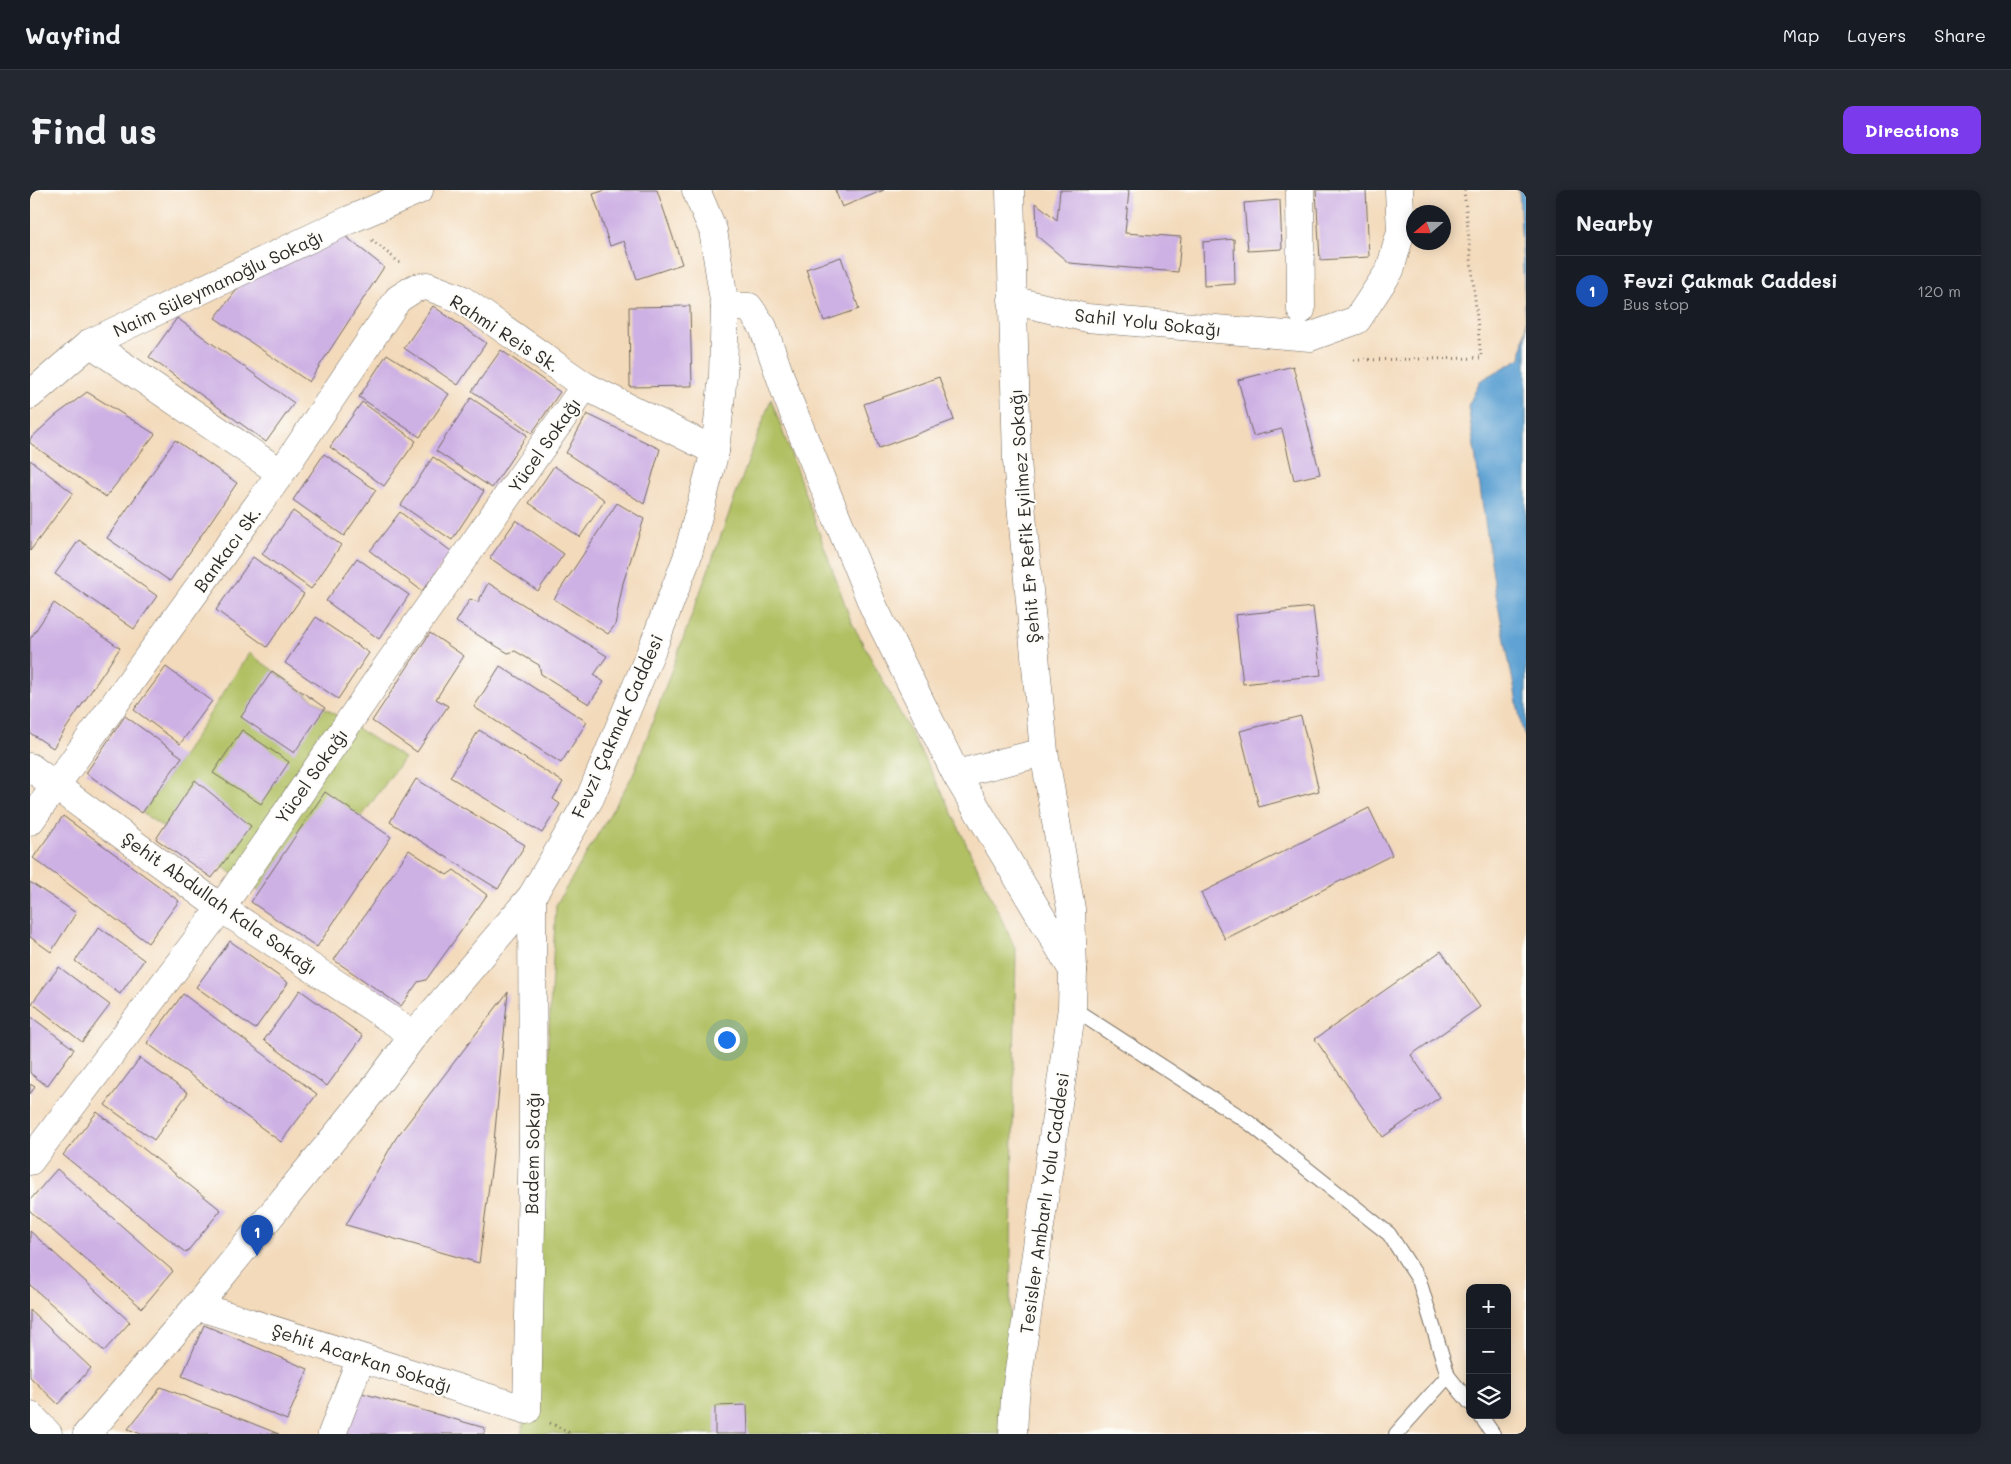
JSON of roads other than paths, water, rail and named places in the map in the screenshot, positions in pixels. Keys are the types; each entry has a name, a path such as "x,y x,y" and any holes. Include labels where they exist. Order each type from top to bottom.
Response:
{"street":[{"name":"Naim Süleymanoğlu Sokağı","path":"30,394 90,343 349,220 419,190"},
{"name":"Fevzi Çakmak Caddesi","path":"87,1434 197,1306 373,1090 414,1035 532,896 590,798 687,558 716,451 723,375 725,307 713,230 696,190"},
{"name":"Şehit Er Refik Eyilmez Sokağı","path":"1010,190 1017,460 1044,752 1071,909 1074,971"},
{"path":"1300,190 1300,310"},
{"name":"Sahil Yolu Sokağı","path":"1012,300 1087,318 1310,337 1357,320 1390,270 1401,231 1399,190"},
{"name":"Rahmi Reis Sk.","path":"427,286 461,299 585,386 716,451"},
{"name":"Bankacı Sk.","path":"30,821 281,473 398,299 415,288 427,286"},
{"path":"725,307 749,307 763,327 788,399 874,608 956,774 1074,971"},
{"path":"90,343 281,473"},
{"name":"Yücel Sokağı","path":"30,1161 221,908 388,665 585,386"},
{"path":"956,774 1044,752"},
{"name":"Şehit Abdullah Kala Sokağı","path":"30,767 221,908 414,1035"},
{"name":"Badem Sokağı","path":"527,1410 533,1132 532,896"},
{"name":"Tesisler Ambarlı Yolu Caddesi","path":"1013,1434 1015,1397 1072,1008 1074,971"},
{"name":"Şehit Acarkan Sokağı","path":"197,1306 527,1410"},
{"path":"332,1434 361,1358"},
{"path":"30,1415 48,1434"}],"lane":[{"path":"1072,1008 1248,1122 1388,1234 1419,1280 1448,1376 1466,1398"},
{"path":"1396,1434 1448,1376"},
{"path":"1483,1419 1493,1434"}],"water":[{"path":"1519,190 1526,190 1526,327"},
{"path":"1526,327 1526,739 1522,728 1495,589 1468,406 1480,381 1521,358"}],"place":[{"name":"Fevzi Çakmak Caddesi","path":"257,1256"}]}
